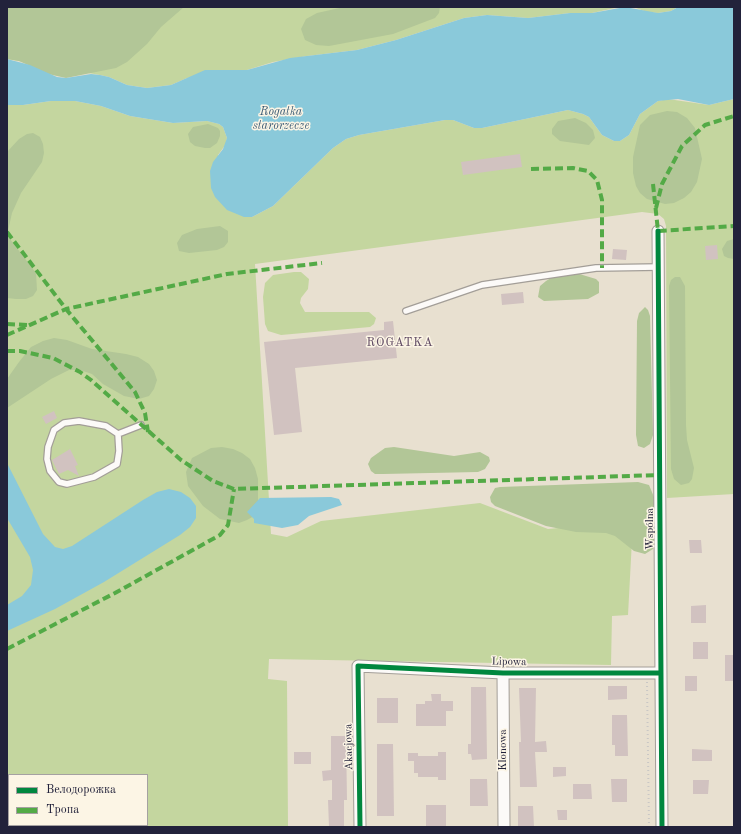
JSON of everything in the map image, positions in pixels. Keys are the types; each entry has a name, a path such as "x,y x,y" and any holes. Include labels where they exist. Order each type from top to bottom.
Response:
{"street":[{"name":"Wspólna","path":"658,231 662,827"},
{"name":"Lipowa","path":"358,666 503,673 660,673"},
{"name":"Akacjowa","path":"358,666 360,827"},
{"name":"Klonowa","path":"503,673 504,827"}],"lane":[{"path":"406,311 482,285 596,268 658,267"},
{"path":"79,421 106,426 118,434 119,451 117,464 94,477 67,484 59,482 50,471 47,458 48,447 54,430 64,423 79,421"},
{"path":"118,434 141,425"}],"path":[{"path":"647,673 649,827"}],"green space":[{"path":"7,7 678,7 671,11 658,13 647,12 636,8 615,8 592,13 570,13 528,18 487,15 464,18 396,40 357,50 273,62 247,70 187,78 171,85 147,88 127,85 109,77 100,75 7,59"},
{"path":"7,7 184,7 161,27 147,44 127,62 116,68 66,78 48,74 19,61 7,59"},
{"path":"344,7 440,7 439,13 435,18 393,34 329,46 316,45 305,40 301,29 306,19 317,13"},
{"path":"668,99 709,105 734,99 734,494 667,498 666,226 664,219 658,214 642,212 255,264 271,534 287,537 321,521 480,503 548,529 633,521 628,615 612,616 611,665 269,659 268,679 287,681 288,827 7,827 7,105 23,105 51,101 75,101 101,106 130,116 173,123 207,121 219,124 223,127 227,138 226,144 218,155 252,217 273,206 333,148 346,139 359,135 445,120 453,120 474,128 482,128 568,110 589,117 602,135 614,141 620,141 629,135 640,114 658,101"},
{"path":"667,111 677,112 687,118 695,128 702,159 697,182 691,192 684,198 674,203 665,204 647,199 640,193 636,186 633,173 633,157 640,125 650,115"},
{"path":"575,118 586,123 593,130 595,138 589,145 560,141 552,134 552,129 558,121"},
{"path":"208,124 218,128 220,131 220,136 217,143 210,148 195,146 190,142 188,134 193,127"},
{"path":"33,133 40,137 43,144 44,153 42,162 21,193 12,213 8,231 10,239 36,273 37,290 33,296 26,299 7,298 7,152 19,139 27,134"},
{"path":"220,226 228,231 228,242 224,247 217,250 189,253 179,251 177,243 182,235 197,229"},
{"path":"734,239 734,259 724,256 722,249 727,241"},
{"path":"301,272 309,279 308,289 301,298 300,303 305,312 369,312 376,318 374,324 370,327 281,335 268,331 265,324 263,297 265,283 273,275"},
{"path":"576,273 596,279 599,282 599,293 588,299 544,301 538,297 540,286 546,281 554,276"},
{"path":"675,277 680,277 685,286 686,425 687,440 694,468 692,479 689,483 681,485 674,479 671,469 669,286 671,280"},
{"path":"645,307 650,316 653,435 650,444 644,448 638,446 636,435 637,321 639,313"},
{"path":"54,338 67,340 92,349 138,357 149,364 154,371 157,380 154,389 149,396 139,399 124,396 103,384 92,374 80,370 69,370 51,379 7,408 7,379 31,347 43,341"},
{"path":"222,447 233,449 250,459 255,468 258,479 258,507 254,516 239,523 220,519 203,506 188,486 186,472 192,458 211,448"},
{"path":"394,447 454,456 480,452 489,457 490,461 485,469 478,472 375,474 371,471 368,464 371,458 385,448"},
{"path":"638,482 649,485 654,497 655,544 653,549 645,554 634,551 615,536 606,533 576,532 546,526 495,506 491,502 490,497 495,488 500,487"}],"water":[{"name":"Rogatka starorzecze","path":"625,7 658,13 671,11 678,7 734,7 734,99 709,105 678,99 658,101 640,114 629,135 620,141 614,141 602,135 589,117 568,110 482,128 474,128 453,120 445,120 359,135 346,139 333,148 273,206 252,217 244,217 227,210 215,197 211,188 210,171 213,162 223,149 227,138 223,127 219,124 207,121 173,123 130,116 101,106 75,101 51,101 23,105 7,105 7,59 30,65 57,77 66,78 91,74 100,75 109,77 127,85 147,88 171,85 205,70 247,70 290,58 357,50 396,40 464,18 487,15 528,18 570,13 592,13"},
{"path":"7,463 43,534 55,547 63,549 72,546 143,500 157,492 169,489 181,492 190,498 196,506 196,518 190,527 180,535 104,582 55,609 7,631 7,605 22,596 31,585 33,570 30,557 7,518"},
{"path":"331,497 339,499 342,505 309,516 298,525 282,528 254,523 254,519 247,512 260,498"}],"building":[{"path":"520,154 522,167 463,175 461,162"},
{"path":"717,245 718,259 706,260 705,246"},
{"path":"613,249 627,250 626,260 612,259"},
{"path":"523,292 524,303 502,305 501,294"},
{"path":"393,321 397,358 295,368 302,432 274,435 264,342 384,330 384,322"},
{"path":"54,411 57,418 46,424 42,417"},
{"path":"70,449 78,465 75,466 79,476 68,470 59,474 52,460"},
{"path":"689,540 701,540 702,553 690,553"},
{"path":"706,605 706,623 691,623 691,606"},
{"path":"693,642 708,642 708,659 693,659"},
{"path":"725,655 734,655 734,681 725,681"},
{"path":"685,676 697,676 697,691 685,691"},
{"path":"608,686 627,686 627,699 608,700"},
{"path":"471,687 486,687 487,759 472,760 471,754 468,754 468,744 471,744"},
{"path":"519,688 536,688 535,742 546,741 547,752 535,752 537,787 520,787 519,742 521,742"},
{"path":"431,694 441,694 441,701 453,701 453,711 446,711 446,726 416,726 416,704 425,704 425,701 432,701"},
{"path":"377,698 398,698 398,723 377,723"},
{"path":"612,715 627,715 628,756 615,756 615,745 612,745"},
{"path":"331,736 346,736 347,800 344,800 344,827 329,827 328,800 332,800 332,780 323,781 322,771 331,770"},
{"path":"377,744 393,744 394,816 377,816"},
{"path":"692,749 712,750 712,761 692,761"},
{"path":"294,752 311,752 311,764 294,764"},
{"path":"438,752 446,752 446,780 438,780 438,777 418,777 418,773 414,773 414,761 408,761 408,753 418,753 418,756 438,756"},
{"path":"553,767 566,767 566,776 553,777"},
{"path":"470,779 487,779 488,806 470,806"},
{"path":"611,779 627,779 627,802 612,802"},
{"path":"693,780 709,780 708,794 693,794"},
{"path":"573,784 591,784 592,799 573,799"},
{"path":"426,805 446,805 446,827 426,827"},
{"path":"518,806 533,806 534,827 518,827"},
{"path":"557,810 567,810 567,820 558,820"}],"marked path":[{"path":"656,208 662,184 682,146 705,125 734,116"},
{"path":"531,169 573,168 588,171 597,180 602,200 602,268"},
{"path":"653,184 658,231 734,226"},
{"path":"7,232 66,309 135,392 145,413 148,432"},
{"path":"7,335 66,309 227,274 322,263"},
{"path":"7,324 28,325"},
{"path":"7,351 20,351 53,358 80,372 181,460 213,481 234,489 659,475"},
{"path":"7,649 115,593 220,535 228,525 234,489"}],"cycle path":[{"path":"658,231 662,827"},
{"path":"360,827 358,666 503,673 660,673"}],"district":[{"name":"ROGATKA","path":"400,343"}]}
